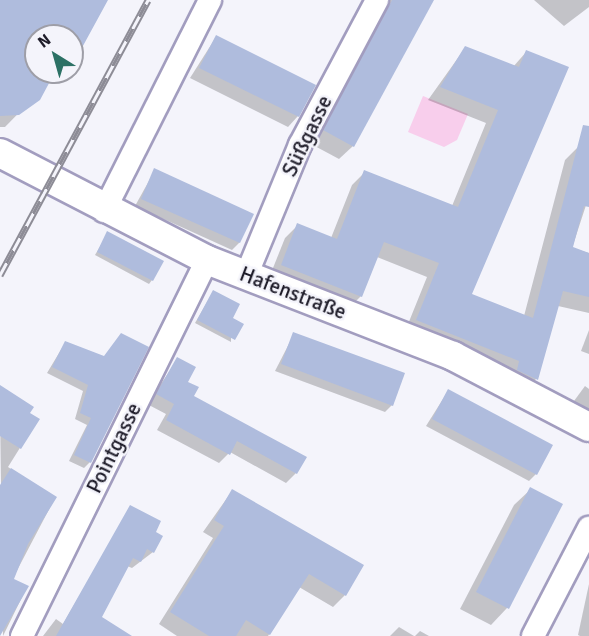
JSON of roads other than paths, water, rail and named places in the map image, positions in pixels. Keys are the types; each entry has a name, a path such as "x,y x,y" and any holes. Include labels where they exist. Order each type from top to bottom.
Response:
{"street":[{"path":"104,212 210,0"},
{"name":"Süßgasse","path":"246,276 300,145 377,0"},
{"name":"Hafenstraße","path":"0,153 104,212 207,260 453,356 589,427"},
{"name":"Pointgasse","path":"22,636 207,260"},
{"path":"533,636 589,528"}],"railway":[{"path":"0,275 148,0"}]}
